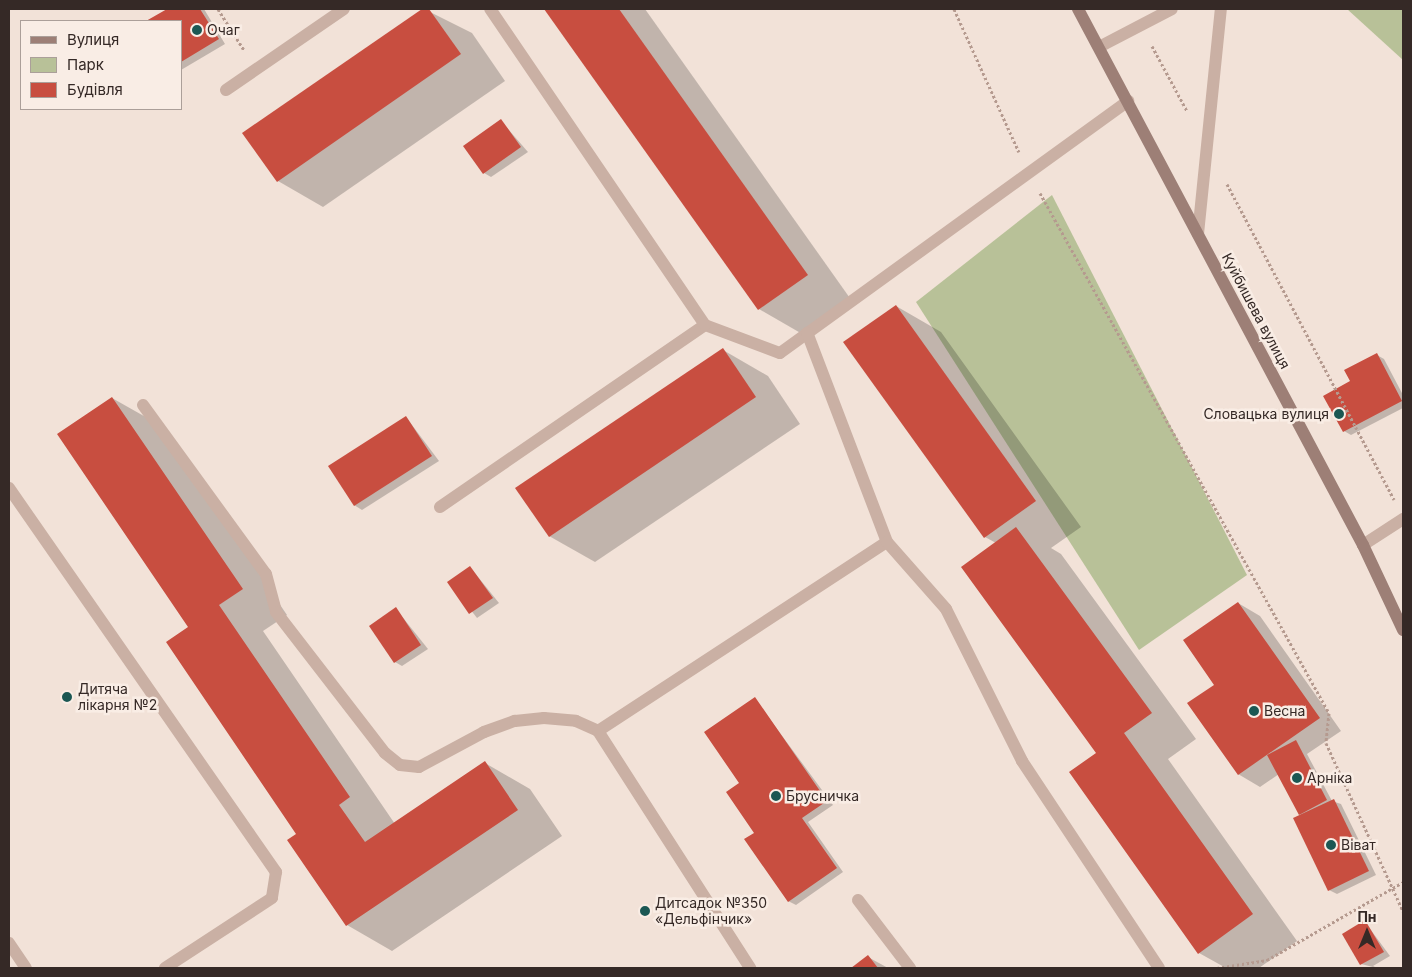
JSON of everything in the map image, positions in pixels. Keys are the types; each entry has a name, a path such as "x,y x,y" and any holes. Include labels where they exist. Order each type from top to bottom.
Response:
{"main road":[{"name":"Куйбишева вулиця","path":"1078,9 1363,545 1403,630"}],"lane":[{"path":"226,90 344,9"},
{"path":"490,9 705,325 780,353 1128,101"},
{"path":"1099,47 1172,9"},
{"path":"1198,234 1221,9"},
{"path":"440,507 705,325"},
{"path":"807,333 888,542 946,609 1022,761 1159,968"},
{"path":"143,405 266,574 276,612 385,753 400,765 419,767 484,732 515,721 544,718 576,721 598,730 750,968"},
{"path":"9,488 276,872 272,898 165,968"},
{"path":"1363,545 1401,514"},
{"path":"598,730 888,542"},
{"path":"858,900 910,968"},
{"path":"9,942 26,968"}],"path":[{"path":"218,9 256,69"},
{"path":"954,9 1028,173 1329,713 1326,743 1403,911"},
{"path":"1140,26 1189,113"},
{"path":"1208,148 1401,514"},
{"path":"1217,968 1267,960 1403,882"}],"green space":[{"path":"1347,9 1403,9 1403,60"},
{"path":"1052,195 1247,575 1139,650 916,302"}],"building":[{"name":"Очаг","path":"167,9 200,9 219,39 182,61 182,20 148,20"},
{"path":"422,9 429,9 461,54 277,182 242,133"},
{"path":"544,9 619,9 808,275 758,310"},
{"path":"501,119 521,147 483,174 463,146"},
{"path":"896,305 1036,501 984,538 843,342"},
{"path":"723,348 756,397 549,537 515,488"},
{"path":"1377,353 1402,401 1343,432 1323,396 1350,381 1344,370"},
{"path":"112,397 243,589 219,605 350,797 339,805 365,842 485,761 518,810 346,926 287,840 296,834 166,642 188,627 57,434"},
{"path":"406,416 432,456 354,506 328,466"},
{"path":"1016,527 1152,713 1124,733 1253,914 1198,954 1069,772 1096,753 961,567"},
{"path":"470,566 493,598 469,614 447,582"},
{"name":"Весна","path":"1238,602 1320,718 1238,775 1187,703 1214,685 1183,640"},
{"path":"396,607 421,645 394,663 369,626"},
{"name":"Брусничка","path":"755,697 827,801 802,818 837,868 788,902 744,839 754,833 726,792 739,783 704,732"},
{"name":"Арніка","path":"1296,740 1327,800 1299,815 1267,755"},
{"name":"Віват","path":"1334,799 1369,871 1328,891 1293,818"},
{"path":"1365,920 1384,952 1360,965 1342,934"},
{"path":"868,955 878,968 851,968"}],"place":[{"name":"Очаг","path":"197,30"},
{"name":"Словацька вулиця","path":"1339,414"},
{"name":"Дитяча лікарня №2","path":"67,697"},
{"name":"Весна","path":"1254,711"},
{"name":"Арніка","path":"1297,778"},
{"name":"Брусничка","path":"776,796"},
{"name":"Віват","path":"1331,845"},
{"name":"Дитсадок №350 «Дельфінчик»","path":"645,911"}]}
